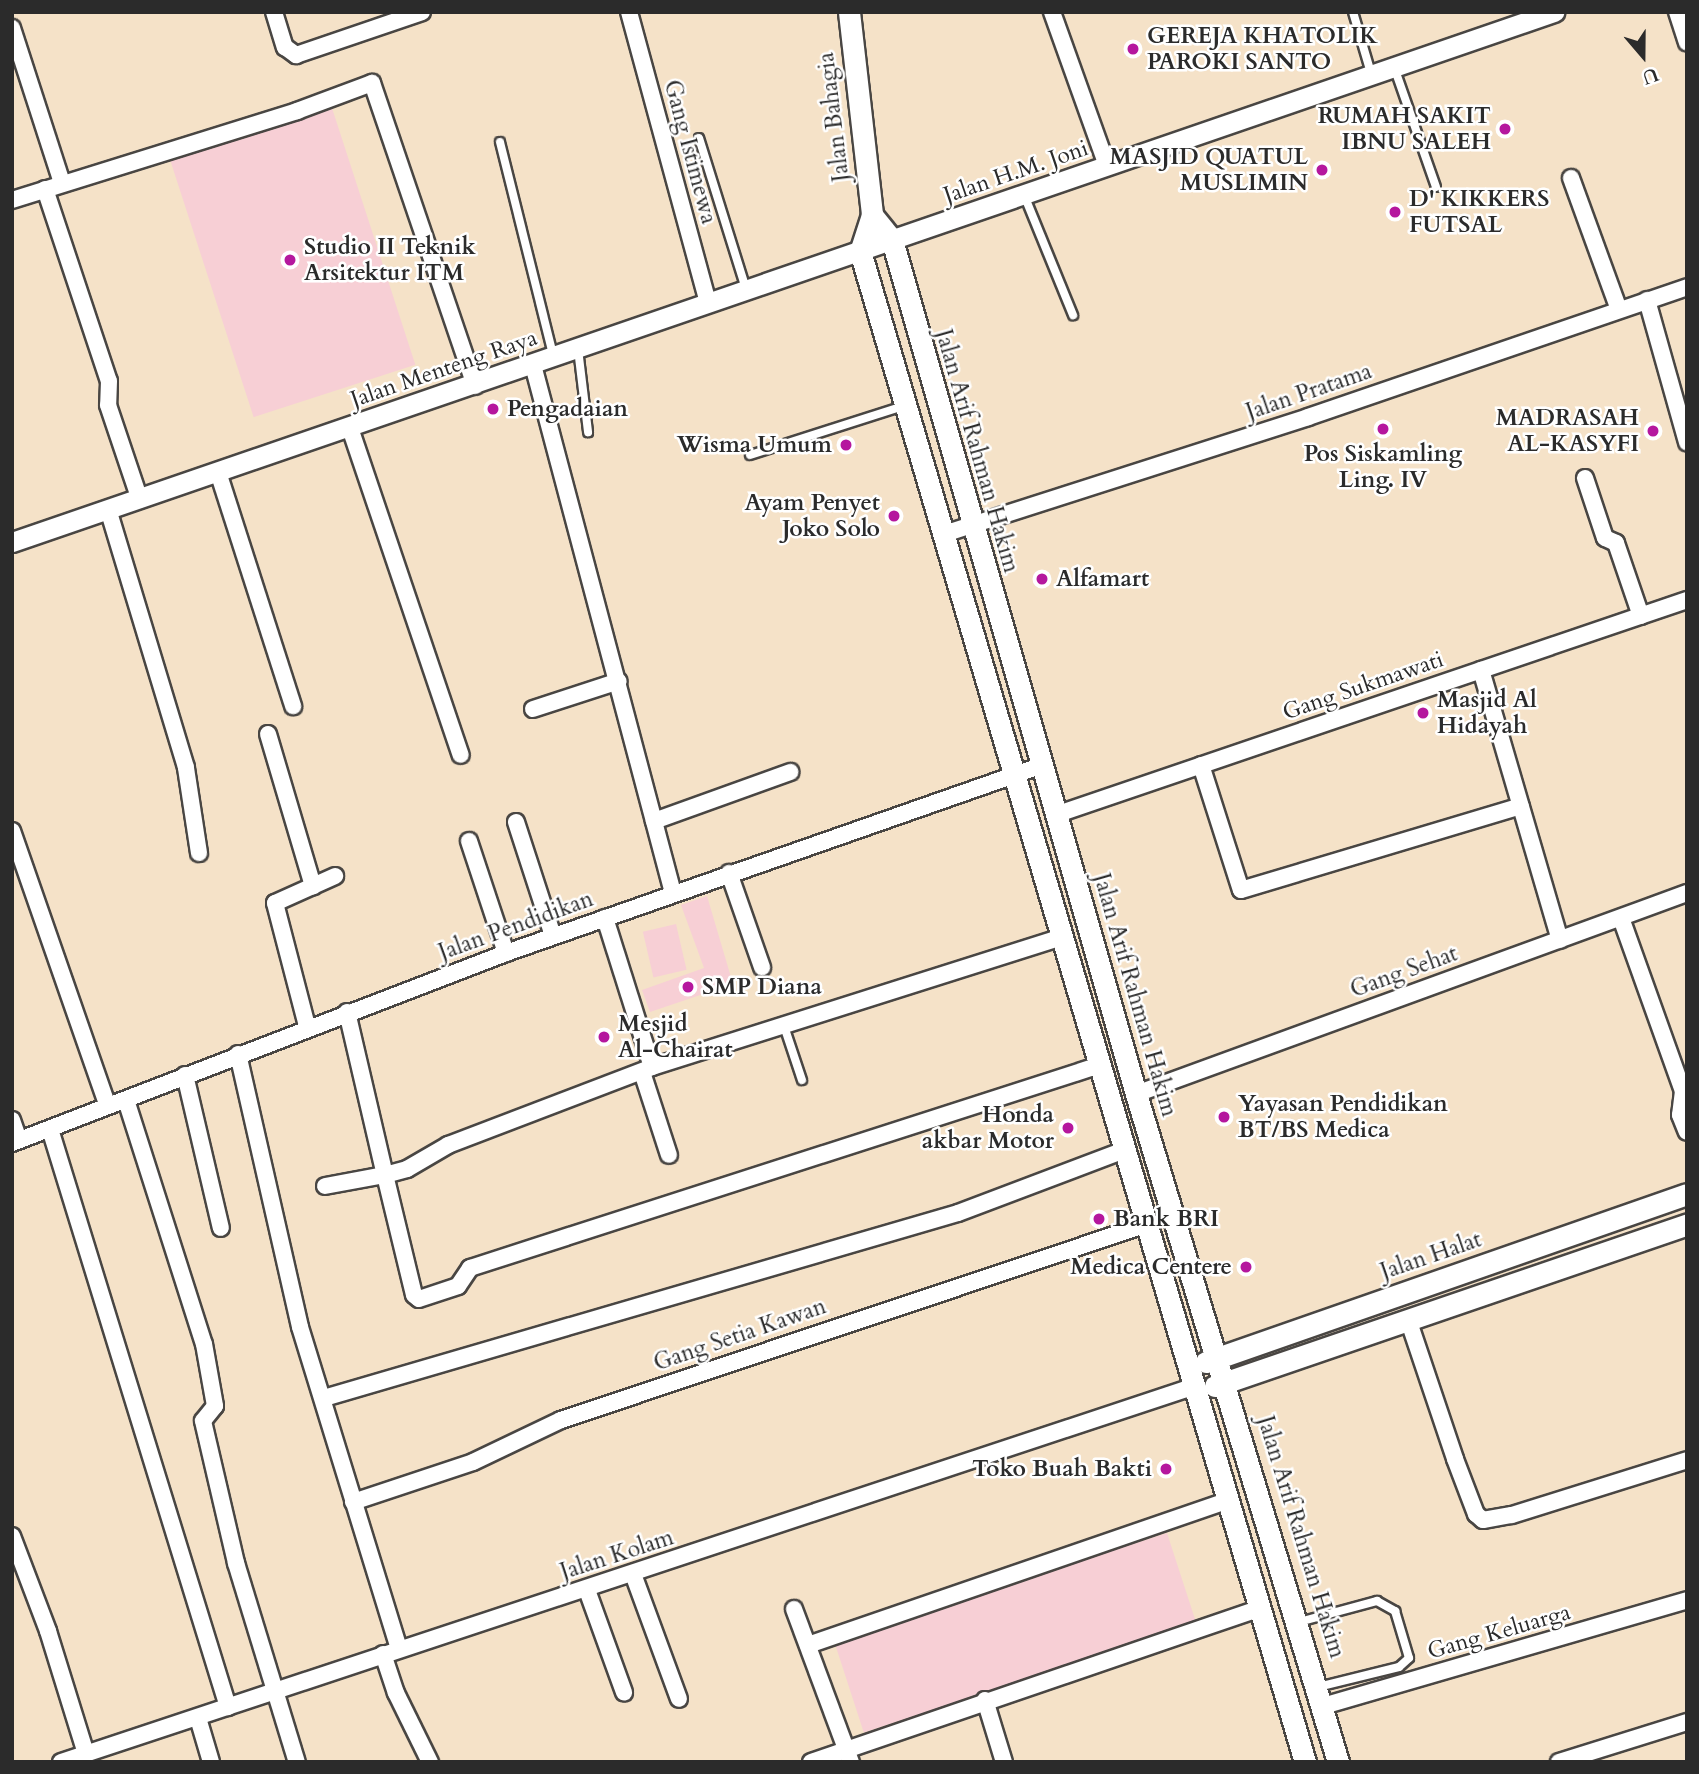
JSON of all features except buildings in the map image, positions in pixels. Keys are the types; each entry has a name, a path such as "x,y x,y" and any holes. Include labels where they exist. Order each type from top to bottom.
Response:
{"main road":[{"name":"Jalan Bahagia","path":"849,12 872,215 860,251"},
{"path":"872,215 892,240"},
{"name":"Jalan Arif Rahman Hakim","path":"892,240 970,527 1136,1094 1227,1382 1321,1696 1338,1762"},
{"path":"860,251 1147,1224 1192,1367 1193,1390 1230,1500 1304,1762"},
{"name":"Jalan Halat","path":"1192,1367 1687,1194"},
{"path":"1193,1390 1227,1382 1687,1224"}],"street":[{"path":"274,12 285,47 296,55 422,12"},
{"path":"370,12 376,29"},
{"name":"Gang Istimewa","path":"629,12 708,303"},
{"path":"1052,12 1107,166"},
{"name":"Jalan H.M. Joni","path":"892,240 1554,12"},
{"path":"1677,12 1687,42"},
{"path":"12,28 62,183"},
{"path":"12,200 297,111 372,83 475,386"},
{"path":"1571,178 1619,310"},
{"path":"45,189 109,381 108,405 140,500"},
{"name":"Jalan Menteng Raya","path":"12,542 475,386 892,240"},
{"name":"Jalan Pratama","path":"944,534 1687,287"},
{"path":"1647,300 1687,442"},
{"path":"533,365 673,893"},
{"path":"350,428 461,755"},
{"path":"218,472 293,706"},
{"path":"1585,478 1605,538 1616,543 1641,616"},
{"path":"108,509 186,768 199,853"},
{"name":"Gang Sukmawati","path":"1055,815 1687,600"},
{"path":"1481,670 1560,940"},
{"path":"533,709 618,681"},
{"path":"268,734 313,886"},
{"path":"1201,765 1241,890 1521,806"},
{"name":"Jalan Pendidikan","path":"16,1142 307,1026 673,893 1040,766"},
{"path":"654,821 790,772"},
{"path":"516,822 553,936"},
{"path":"12,831 108,1106"},
{"path":"468,841 506,953"},
{"path":"730,873 762,967"},
{"path":"307,1026 275,903 335,876"},
{"name":"Gang Sehat","path":"1136,1094 1687,893"},
{"path":"605,918 668,1154"},
{"path":"1621,918 1683,1091 1680,1115 1687,1132"},
{"path":"325,1186 407,1169 448,1145 647,1070 1063,937"},
{"path":"347,1012 414,1295 419,1299 458,1286 470,1268 1100,1065"},
{"path":"238,1054 300,1327 399,1648"},
{"path":"184,1075 221,1228"},
{"path":"126,1100 204,1344 215,1406 203,1422 236,1563 297,1762"},
{"path":"12,1120 16,1142"},
{"path":"50,1129 228,1707"},
{"path":"324,1398 958,1213 1125,1150"},
{"name":"Gang Setia Kawan","path":"353,1502 473,1462 561,1420 1147,1224"},
{"path":"1408,1319 1476,1514 1492,1521 1687,1461"},
{"name":"Jalan Kolam","path":"74,1759 399,1648 587,1590 1193,1390"},
{"path":"808,1645 1230,1500"},
{"path":"12,1536 48,1631 74,1759"},
{"path":"633,1574 679,1699"},
{"path":"587,1590 624,1692"},
{"name":"Gang Keluarga","path":"1321,1696 1687,1600"},
{"path":"811,1762 848,1756 985,1700 1261,1608"},
{"path":"794,1609 848,1756"},
{"path":"383,1654 404,1711 430,1762"},
{"path":"985,1700 1004,1762"},
{"path":"198,1718 211,1762"},
{"path":"1559,1762 1687,1722"}],"lane":[{"path":"1353,12 1371,74"},
{"path":"1394,66 1436,187"},
{"path":"699,138 746,290"},
{"path":"500,142 553,358"},
{"path":"1024,195 1073,315"},
{"path":"578,349 588,432"},
{"path":"750,455 906,405"},
{"path":"784,1026 802,1080"},
{"path":"1299,1622 1377,1601 1395,1611 1409,1658 1399,1667 1321,1696"}],"shaded area":[{"name":"Studio II Teknik Arsitektur ITM","path":"331,105 415,365 254,417 169,158"},
{"path":"707,896 733,984 650,1012 642,990 704,968 681,905"},
{"name":"SMP Diana","path":"676,924 687,970 653,977 643,932"},
{"path":"1167,1533 1197,1624 864,1732 834,1641"}],"place":[{"name":"GEREJA KHATOLIK PAROKI SANTO","path":"1133,49"},
{"name":"RUMAH SAKIT IBNU SALEH","path":"1505,129"},
{"name":"MASJID QUATUL MUSLIMIN","path":"1322,170"},
{"name":"D' KIKKERS FUTSAL","path":"1395,212"},
{"name":"Studio II Teknik Arsitektur ITM","path":"290,260"},
{"name":"Pengadaian","path":"493,409"},
{"name":"Pos Siskamling Ling. IV","path":"1383,429"},
{"name":"MADRASAH AL-KASYFI","path":"1653,431"},
{"name":"Wisma Umum","path":"846,445"},
{"name":"Ayam Penyet Joko Solo","path":"894,516"},
{"name":"Alfamart","path":"1042,579"},
{"name":"Masjid Al Hidayah","path":"1423,713"},
{"name":"SMP Diana","path":"688,987"},
{"name":"Mesjid Al-Chairat","path":"604,1037"},
{"name":"Yayasan Pendidikan BT/BS Medica","path":"1224,1117"},
{"name":"Honda akbar Motor","path":"1068,1128"},
{"name":"Bank BRI","path":"1099,1219"},
{"name":"Medica Centere","path":"1246,1267"},
{"name":"Toko Buah Bakti","path":"1166,1469"}]}
